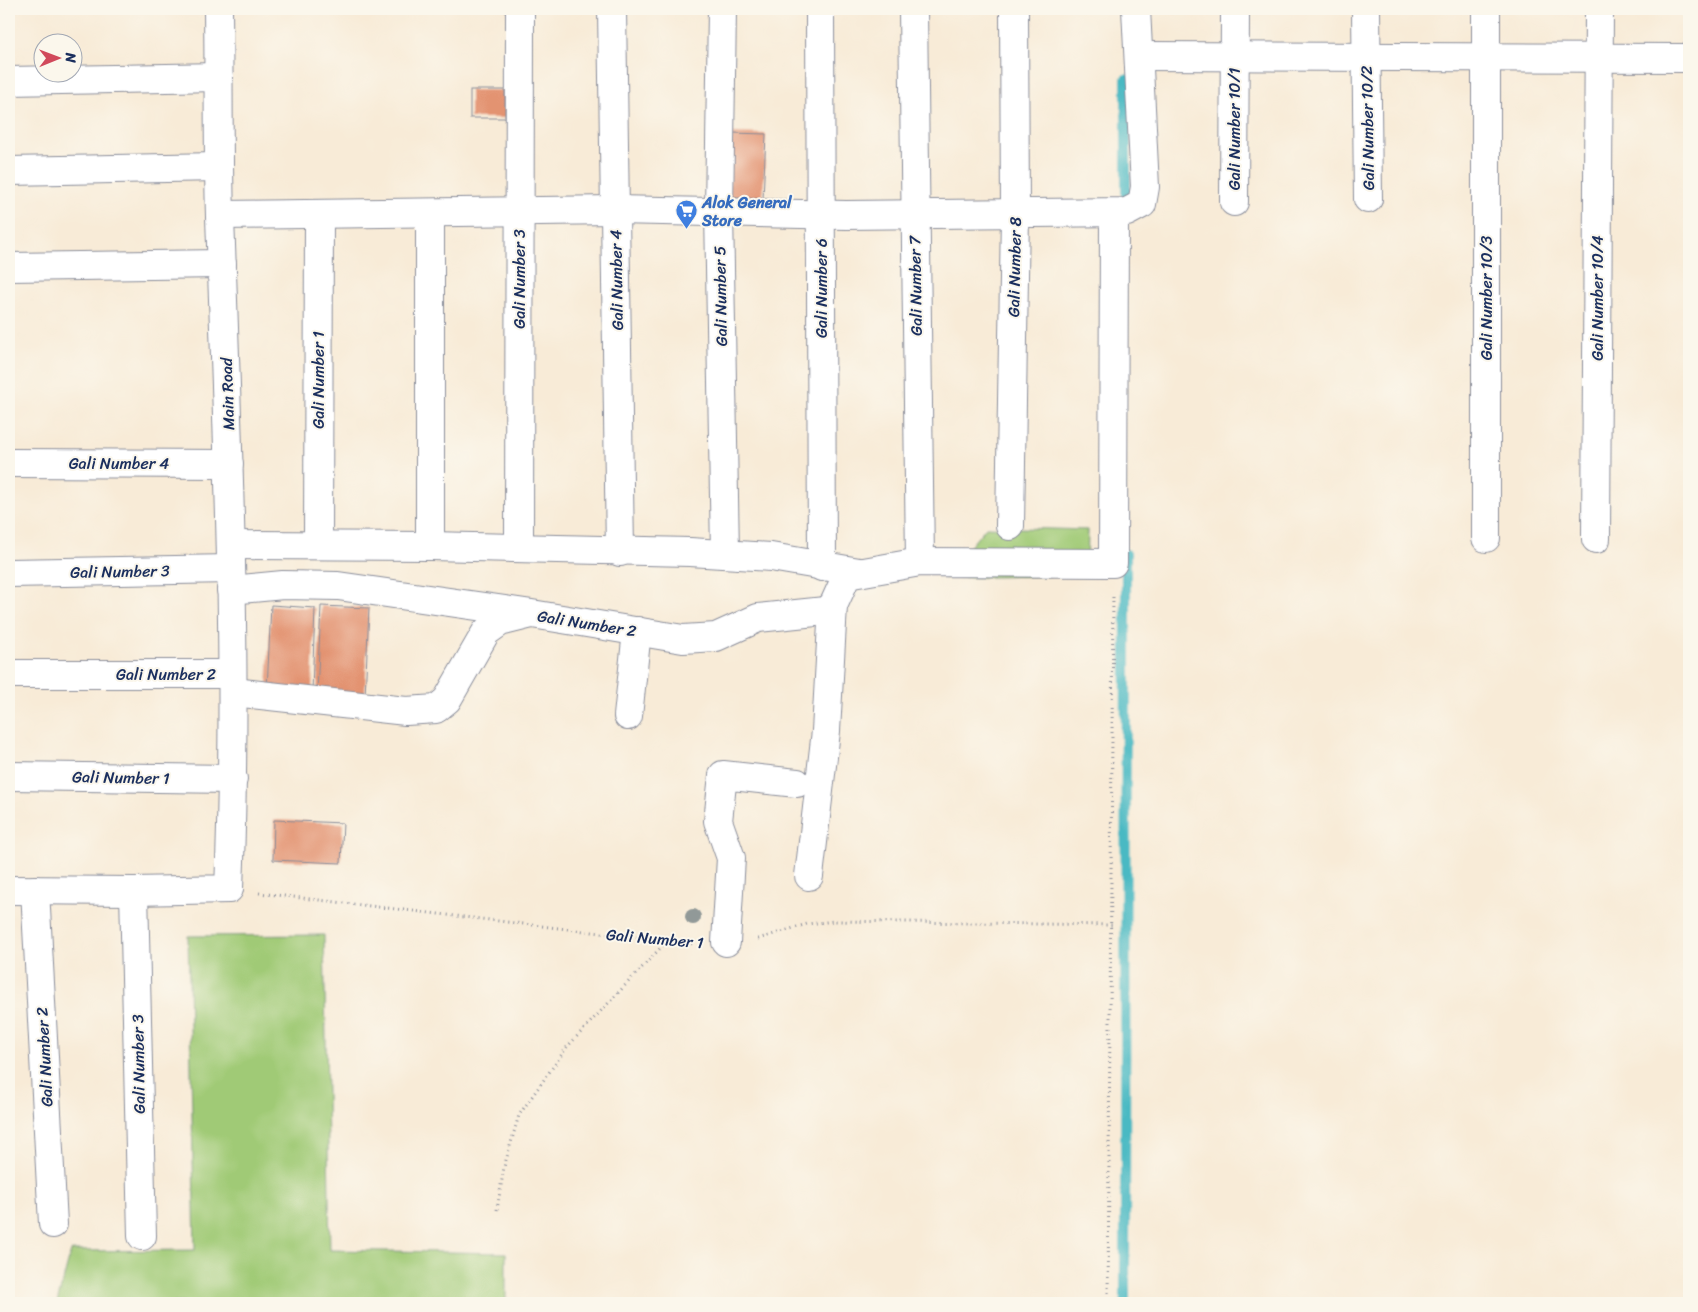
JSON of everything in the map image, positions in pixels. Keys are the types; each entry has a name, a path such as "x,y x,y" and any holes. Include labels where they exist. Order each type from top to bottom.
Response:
{"street":[{"name":"Main Road","path":"218,9 220,215 229,464 233,683 233,779 229,889"},
{"name":"Gali Number 3","path":"519,548 520,9"},
{"name":"Gali Number 4","path":"612,9 620,552"},
{"name":"Gali Number 5","path":"722,9 719,211 725,554"},
{"name":"Gali Number 6","path":"820,9 822,567"},
{"name":"Gali Number 7","path":"913,9 914,214 920,562"},
{"name":"Gali Number 8","path":"1010,526 1015,214 1014,9"},
{"path":"220,215 615,210 821,214 1127,212 1142,204 1146,187 1136,9"},
{"name":"Gali Number 10/1","path":"1234,9 1234,202"},
{"name":"Gali Number 10/2","path":"1366,9 1365,57 1368,199"},
{"name":"Gali Number 10/3","path":"1486,9 1486,538"},
{"name":"Gali Number 10/4","path":"1596,538 1599,9"},
{"path":"1139,56 1689,58"},
{"path":"9,81 219,77"},
{"path":"9,171 219,167"},
{"path":"430,213 430,546"},
{"path":"809,876 826,731 833,606 838,598 843,580 847,575 920,562 1113,563 1114,213"},
{"name":"Gali Number 1","path":"318,546 319,214"},
{"path":"9,266 222,264"},
{"name":"Gali Number 4","path":"9,463 229,464"},
{"path":"231,568 318,546 430,546 725,554 772,557 858,572"},
{"path":"231,568 283,585 338,586 532,614"},
{"name":"Gali Number 3","path":"9,574 231,568"},
{"name":"Gali Number 2","path":"9,674 233,683 406,711 436,709 447,700 486,632 500,622 532,614 683,639 702,639 716,637 758,618 825,611 833,606"},
{"path":"628,716 638,631"},
{"path":"726,942 730,858 718,821 723,775 797,784"},
{"name":"Gali Number 1","path":"9,776 233,779"},
{"path":"22,890 134,891 229,889"},
{"name":"Gali Number 2","path":"22,890 53,1224"},
{"name":"Gali Number 3","path":"134,891 142,1236"}],"path":[{"path":"1108,1303 1113,563"},
{"name":"Gali Number 1","path":"229,889 691,944 747,942 807,924 835,921 1112,925"},
{"path":"496,1210 504,1167 518,1115 567,1047 667,941"}],"green space":[{"path":"986,527 1088,530 1087,575 944,578"},
{"path":"324,935 330,1250 506,1253 506,1303 57,1303 71,1251 195,1250 188,936"}],"building":[{"path":"470,90 505,90 505,118 470,118"},
{"path":"732,133 766,134 763,199 729,198"},
{"path":"271,605 315,608 312,692 267,690"},
{"path":"321,606 369,608 365,697 317,694"},
{"path":"274,820 343,823 341,863 273,860"}],"waterway":[{"path":"1126,79 1126,210"},
{"path":"1125,1303 1126,554"}],"place":[{"name":"Alok General Store","path":"686,230"}]}
